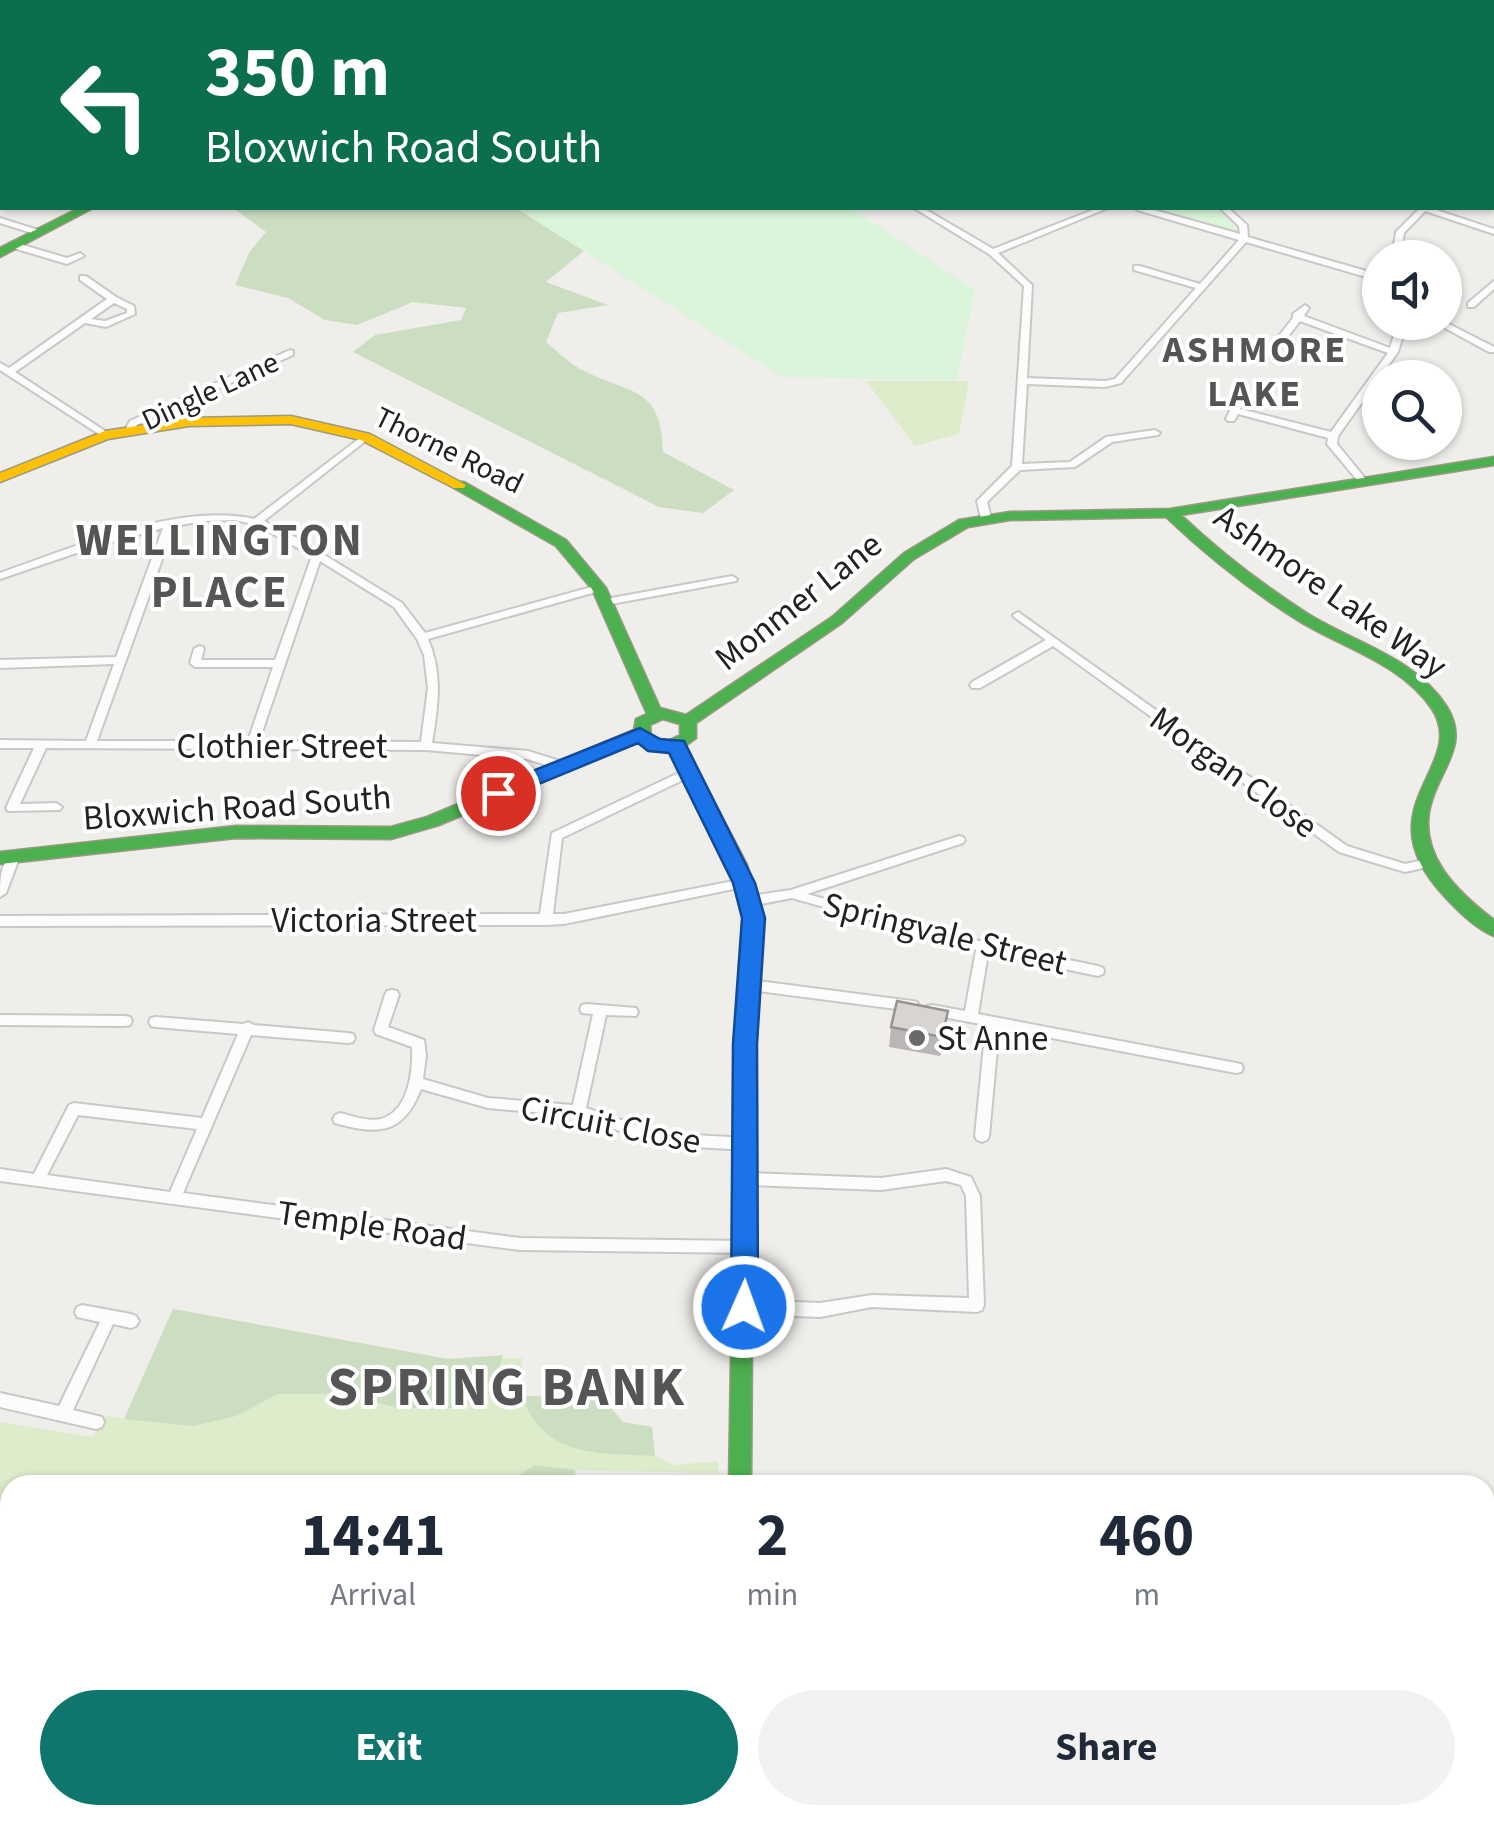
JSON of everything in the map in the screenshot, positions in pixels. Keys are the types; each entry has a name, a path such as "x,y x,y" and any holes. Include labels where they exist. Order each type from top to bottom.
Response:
{"street":[{"path":"6,249 80,210"},
{"path":"921,210 992,252 1028,285 1017,468"},
{"path":"992,252 1099,210"},
{"path":"1147,210 1362,273"},
{"path":"1025,381 1118,381 1244,238 1243,225 1226,210"},
{"path":"1399,240 1400,232 1422,210"},
{"path":"1430,210 1494,232"},
{"path":"0,220 36,232"},
{"path":"6,249 67,261 80,256"},
{"path":"1137,268 1200,287"},
{"path":"82,320 106,324 132,314 131,308 85,283"},
{"path":"1470,305 1494,284"},
{"path":"105,435 5,369 113,299"},
{"path":"1270,355 1305,308"},
{"path":"1296,316 1392,352"},
{"path":"1462,334 1492,350"},
{"path":"1361,479 1332,444 1333,436 1396,340"},
{"name":"Dingle Lane","path":"130,430 133,423 290,353"},
{"path":"1243,392 1233,415 1333,436"},
{"path":"180,401 189,422"},
{"name":"Thorne Road","path":"0,478 105,435 189,422 291,420 365,437 522,517 561,544 602,595 655,714"},
{"path":"986,518 982,502 1017,468 1072,464 1109,440 1155,433"},
{"path":"257,521 365,437"},
{"name":"Monmer Lane","path":"688,721 838,620 880,580 946,531 986,518 1170,512 1494,461"},
{"name":"Ashmore Lake Way","path":"1170,512 1197,540 1293,610 1415,682 1442,712 1451,752 1420,811 1428,864"},
{"path":"0,576 170,523 206,517 257,521 398,604 424,637 435,679 426,746"},
{"path":"90,744 170,523"},
{"path":"251,748 316,558"},
{"path":"424,637 602,595 732,579"},
{"name":"Morgan Close","path":"1018,615 1343,849 1405,868 1428,864"},
{"path":"976,685 1054,641"},
{"path":"195,663 200,648"},
{"path":"0,664 118,660"},
{"path":"177,664 280,664"},
{"path":"671,713 688,721 690,735 677,746 656,746 640,734 642,723 655,714 671,713"},
{"name":"Bloxwich Road South","path":"7,857 236,832 391,833 433,821 640,734"},
{"name":"Clothier Street","path":"0,744 426,746 528,754 562,766"},
{"path":"42,744 12,808 56,808"},
{"path":"677,746 686,773 747,892 751,985 745,1044 748,1178 740,1475"},
{"path":"546,920 556,836 686,773"},
{"path":"792,894 959,840"},
{"path":"0,892 7,857"},
{"path":"1428,864 1462,905 1494,929"},
{"name":"Victoria Street","path":"0,921 546,920 747,892 792,894"},
{"name":"Springvale Street","path":"792,894 983,947 1098,971"},
{"path":"971,1016 983,947"},
{"path":"751,985 971,1016 1236,1068"},
{"path":"340,1119 380,1125 400,1112 418,1083 419,1044 381,1030 392,995"},
{"path":"578,1112 594,1010 631,1012"},
{"path":"0,1020 125,1020"},
{"path":"156,1022 348,1038"},
{"path":"982,1136 994,1023"},
{"path":"174,1198 248,1027"},
{"name":"Circuit Close","path":"418,1083 488,1103 578,1112 660,1139 746,1144"},
{"path":"38,1179 74,1109 204,1124"},
{"name":"Temple Road","path":"0,1174 520,1244 746,1247"},
{"path":"744,1307 820,1310 872,1300 977,1304 973,1196 966,1181 946,1175 880,1184 748,1178"},
{"path":"82,1312 132,1322"},
{"path":"63,1414 109,1318"},
{"path":"0,1400 96,1422"}],"green space":[{"path":"236,210 519,210 584,251 546,282 608,305 558,313 546,342 579,368 641,396 657,415 663,452 734,490 703,513 659,507 353,352 375,335 461,320 466,308 413,302 357,325 325,320 288,298 235,285 250,251 266,232"},
{"path":"519,210 854,210 975,290 957,380 782,377"},
{"path":"1140,210 1219,210 1237,230 1232,239"},
{"path":"866,381 969,381 959,434 915,446"},
{"path":"173,1309 448,1359 522,1358 522,1396 586,1397 595,1390 623,1422 652,1427 655,1456 675,1465 718,1461 718,1473 576,1470 575,1475 0,1475 0,1422 93,1437 105,1415 124,1419"},
{"path":"173,1309 448,1359 503,1355 498,1373 464,1408 399,1408 341,1394 278,1394 236,1416 194,1426 124,1419"},
{"path":"595,1390 623,1422 652,1427 655,1456 594,1452 559,1441 531,1416 522,1396 586,1397"},
{"path":"534,1465 575,1470 575,1475 519,1475"}],"building":[{"path":"897,1001 948,1011 942,1037 891,1027"}],"traffic: fast":[{"path":"0,253 83,210"},
{"path":"688,721 837,620 909,556 964,523 1010,516 1170,513 1494,461"},
{"path":"459,485 561,543 599,588 655,714"},
{"path":"1170,513 1271,596 1397,668 1428,693 1440,709 1449,734 1446,755 1424,799 1420,838 1426,856 1448,890 1494,929"},
{"path":"661,713 688,721 688,738 669,747 643,740 642,723 661,713"},
{"path":"0,858 236,832 391,833 433,821 640,734"},
{"path":"677,746 738,865 754,922 745,1049 740,1475"}],"traffic: slow":[{"path":"0,478 105,435 189,422 291,420 365,437 459,485"}],"place":[{"name":"St Anne","path":"917,1038"}],"district":[{"name":"ASHMORE LAKE","path":"1255,371"},
{"name":"WELLINGTON PLACE","path":"220,565"},
{"name":"SPRING BANK","path":"507,1386"}],"route":[{"path":"498,793 640,734 648,744 677,746 686,773 744,883 754,918 745,1044 748,1178 744,1307"}]}
